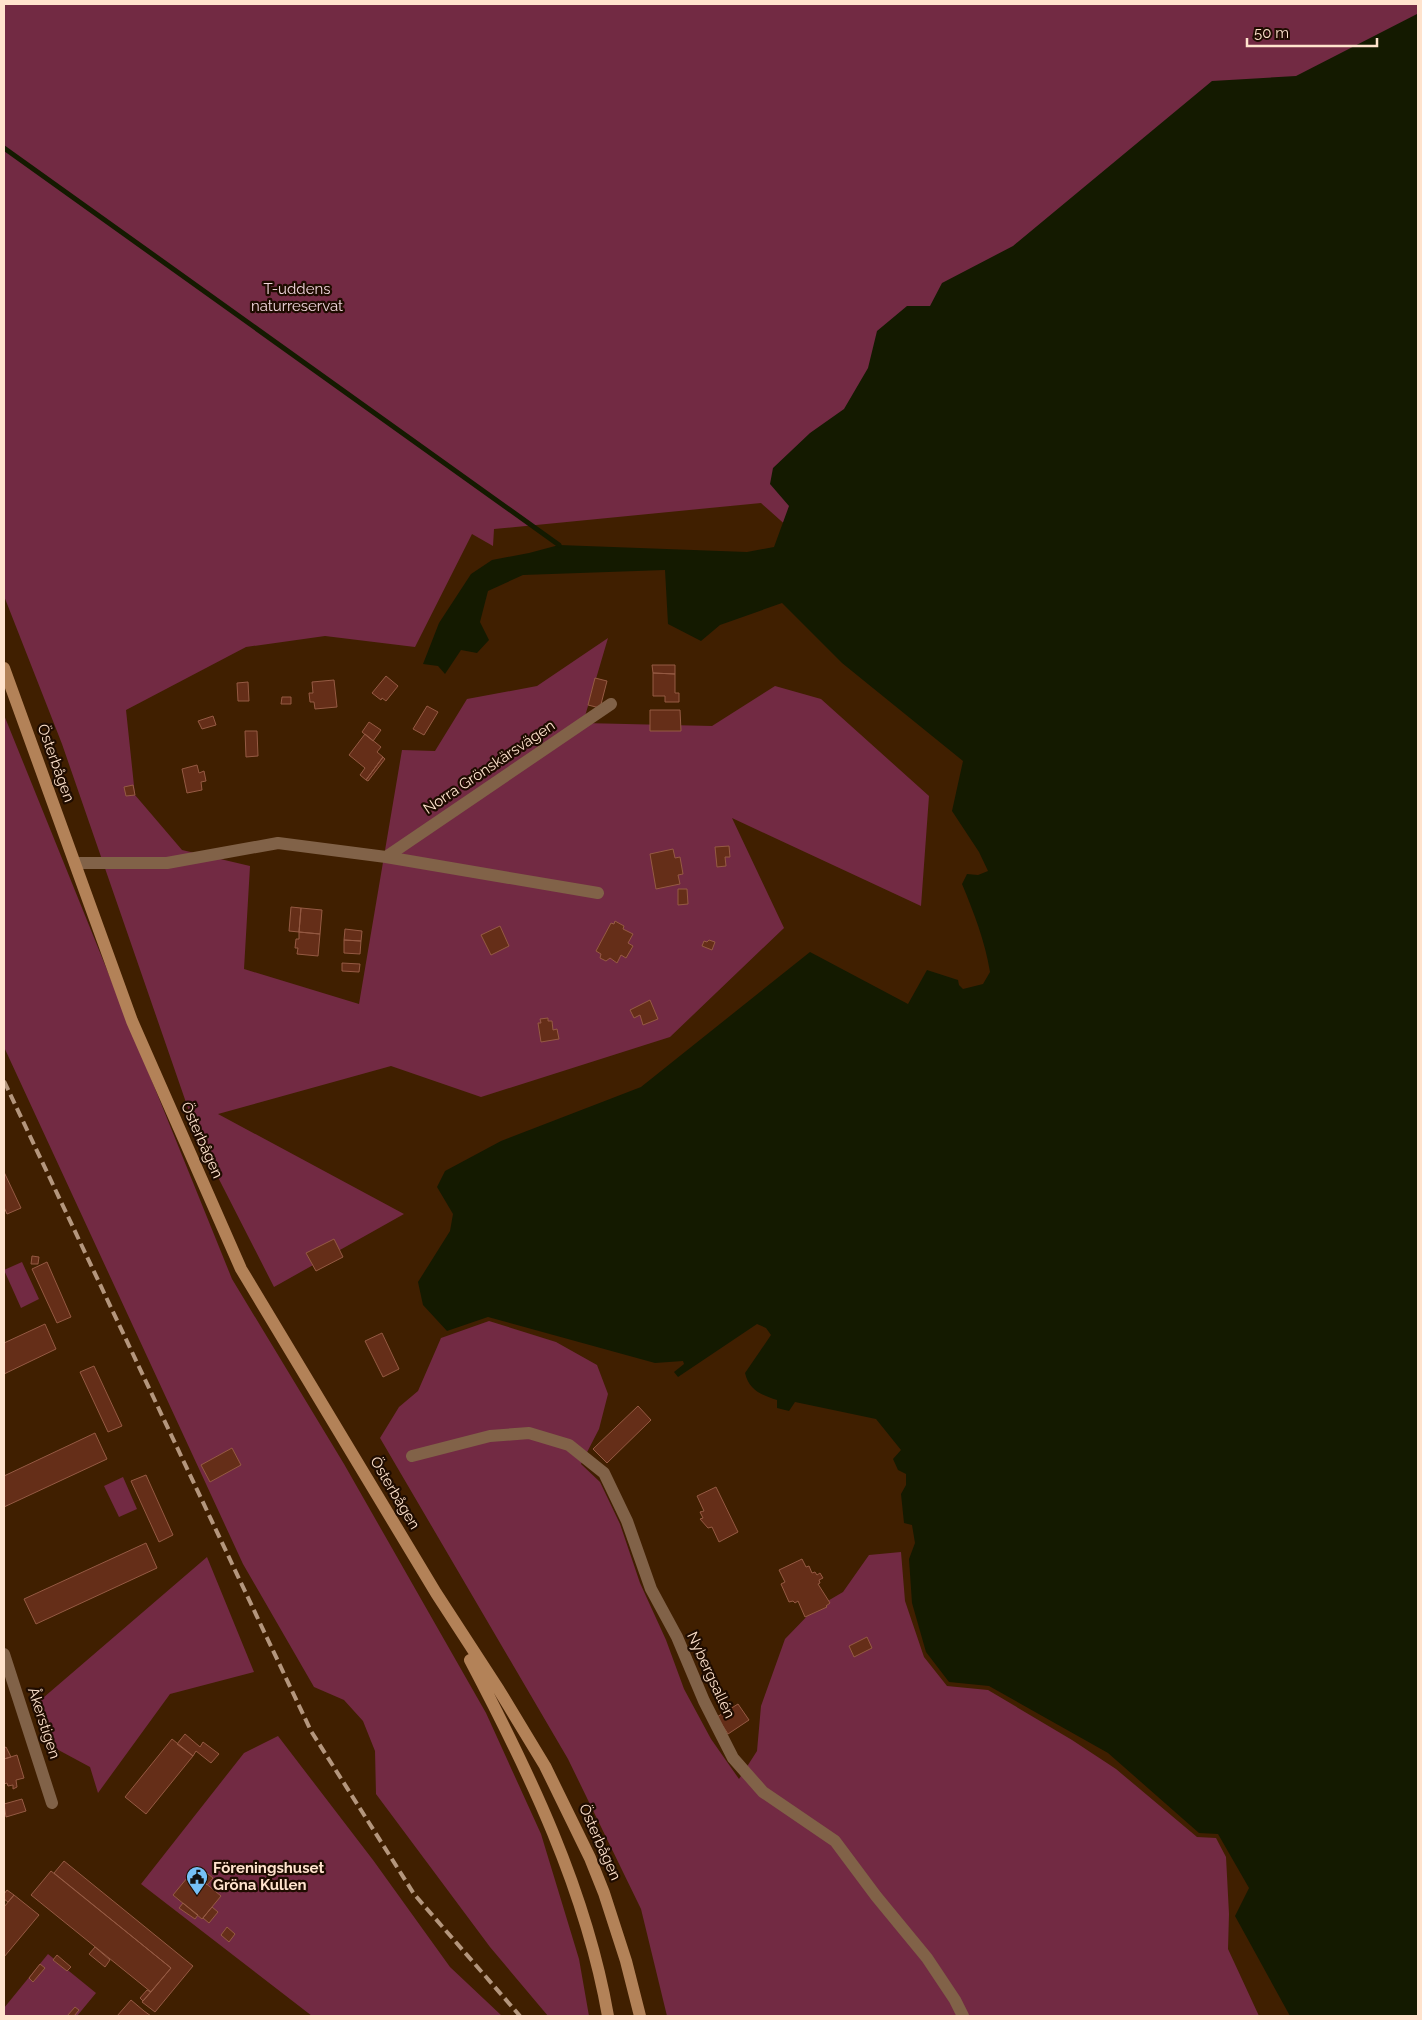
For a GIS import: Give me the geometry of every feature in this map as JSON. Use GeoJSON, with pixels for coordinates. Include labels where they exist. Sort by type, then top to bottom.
{"type":"FeatureCollection","features":[{"type":"Feature","properties":{"kind":"main road","name":"Österbågen"},"geometry":{"type":"LineString","coordinates":[[4,668],[132,1021],[241,1269],[436,1593],[499,1690],[545,1766],[590,1858],[604,1894],[626,1961],[640,2016]]}},
{"type":"Feature","properties":{"kind":"main road","name":"Österbågen"},"geometry":{"type":"LineString","coordinates":[[436,1593],[509,1733],[545,1814],[588,1929],[608,2016]]}},
{"type":"Feature","properties":{"kind":"street","name":"Norra Grönskärsvägen"},"geometry":{"type":"LineString","coordinates":[[386,857],[611,704]]}},
{"type":"Feature","properties":{"kind":"street"},"geometry":{"type":"LineString","coordinates":[[75,863],[167,862],[278,843],[386,857],[598,893]]}},
{"type":"Feature","properties":{"kind":"street","name":"Nybergsallén"},"geometry":{"type":"LineString","coordinates":[[412,1456],[490,1436],[529,1433],[570,1445],[604,1473],[627,1521],[652,1589],[677,1637],[704,1701],[733,1758],[763,1792],[835,1841],[927,1958],[955,2000],[963,2016]]}},
{"type":"Feature","properties":{"kind":"street","name":"Åkerstigen"},"geometry":{"type":"LineString","coordinates":[[4,1654],[52,1803]]}},
{"type":"Feature","properties":{"kind":"green space","name":"T-uddens naturreservat"},"geometry":{"type":"Polygon","coordinates":[[[4,4],[1418,4],[1418,444],[827,562],[761,503],[494,529],[493,546],[472,534],[415,647],[325,636],[246,647],[126,710],[135,795],[182,850],[250,866],[244,969],[359,1004],[402,750],[435,751],[467,699],[537,686],[608,638],[583,723],[712,726],[775,686],[821,699],[929,796],[921,906],[732,818],[784,928],[670,1037],[481,1097],[391,1066],[218,1114],[404,1214],[274,1287],[199,1140],[62,744],[4,596],[4,4]]]}},
{"type":"Feature","properties":{"kind":"green space"},"geometry":{"type":"Polygon","coordinates":[[[4,715],[232,1279],[344,1464],[486,1713],[541,1834],[579,1959],[589,2016],[548,2016],[490,1947],[376,1794],[375,1751],[363,1721],[344,1700],[314,1687],[243,1564],[4,1047],[4,715]]]}},
{"type":"Feature","properties":{"kind":"green space"},"geometry":{"type":"Polygon","coordinates":[[[22,1262],[39,1299],[21,1308],[4,1270],[22,1262]]]}},
{"type":"Feature","properties":{"kind":"green space"},"geometry":{"type":"Polygon","coordinates":[[[489,1321],[556,1342],[597,1365],[608,1394],[599,1429],[581,1464],[600,1482],[620,1524],[640,1583],[666,1640],[684,1689],[711,1739],[739,1779],[757,1751],[761,1706],[785,1639],[814,1609],[843,1592],[869,1555],[901,1552],[905,1601],[924,1657],[947,1686],[988,1690],[1072,1740],[1116,1769],[1197,1837],[1216,1838],[1226,1857],[1229,1914],[1228,1949],[1259,2016],[667,2016],[641,1909],[568,1759],[380,1438],[399,1407],[418,1391],[441,1338],[489,1321]]]}},
{"type":"Feature","properties":{"kind":"green space"},"geometry":{"type":"Polygon","coordinates":[[[123,1477],[137,1509],[119,1517],[104,1486],[123,1477]]]}},
{"type":"Feature","properties":{"kind":"green space"},"geometry":{"type":"Polygon","coordinates":[[[207,1557],[254,1672],[170,1694],[98,1793],[90,1767],[51,1746],[36,1704],[207,1557]]]}},
{"type":"Feature","properties":{"kind":"green space"},"geometry":{"type":"Polygon","coordinates":[[[278,1736],[373,1860],[450,1967],[502,2016],[312,2016],[141,1884],[244,1753],[278,1736]]]}},
{"type":"Feature","properties":{"kind":"green space"},"geometry":{"type":"Polygon","coordinates":[[[48,1954],[96,1993],[77,2016],[4,2016],[4,2008],[48,1954]]]}},
{"type":"Feature","properties":{"kind":"shaded area"},"geometry":{"type":"Polygon","coordinates":[[[1417,14],[1418,2016],[1290,2016],[1235,1916],[1249,1888],[1218,1834],[1199,1833],[1108,1753],[989,1686],[949,1682],[926,1652],[912,1603],[909,1559],[915,1543],[912,1525],[904,1523],[901,1494],[906,1485],[906,1474],[898,1470],[893,1459],[901,1450],[876,1419],[795,1402],[789,1411],[777,1408],[777,1400],[756,1391],[749,1384],[745,1373],[771,1335],[766,1328],[757,1324],[678,1377],[674,1372],[684,1364],[683,1361],[655,1363],[488,1317],[447,1331],[423,1305],[418,1282],[450,1231],[453,1214],[437,1187],[445,1171],[501,1141],[641,1087],[810,952],[908,1004],[927,970],[958,980],[959,985],[963,989],[983,984],[990,972],[988,961],[979,927],[962,884],[967,874],[978,875],[988,871],[979,852],[952,811],[963,761],[842,663],[782,603],[720,625],[701,641],[668,624],[665,570],[523,575],[488,591],[480,622],[489,640],[477,653],[461,650],[445,674],[438,666],[423,664],[439,623],[471,574],[492,560],[559,545],[747,552],[774,547],[789,506],[770,484],[773,468],[810,433],[844,409],[868,368],[877,331],[907,306],[930,306],[942,283],[1013,246],[1212,81],[1296,76],[1417,14]]]}},
{"type":"Feature","properties":{"kind":"building"},"geometry":{"type":"Polygon","coordinates":[[[652,665],[675,665],[675,674],[653,673],[652,665]]]}},
{"type":"Feature","properties":{"kind":"building"},"geometry":{"type":"Polygon","coordinates":[[[653,673],[675,674],[675,693],[679,693],[679,702],[665,702],[665,696],[653,696],[653,673]]]}},
{"type":"Feature","properties":{"kind":"building"},"geometry":{"type":"Polygon","coordinates":[[[386,676],[398,686],[386,701],[382,698],[381,700],[372,693],[386,676]]]}},
{"type":"Feature","properties":{"kind":"building"},"geometry":{"type":"Polygon","coordinates":[[[595,678],[607,681],[600,708],[588,705],[595,678]]]}},
{"type":"Feature","properties":{"kind":"building"},"geometry":{"type":"Polygon","coordinates":[[[334,680],[337,707],[315,709],[314,702],[310,702],[309,693],[313,693],[312,682],[334,680]]]}},
{"type":"Feature","properties":{"kind":"building"},"geometry":{"type":"Polygon","coordinates":[[[248,682],[249,701],[238,701],[237,683],[248,682]]]}},
{"type":"Feature","properties":{"kind":"building"},"geometry":{"type":"Polygon","coordinates":[[[282,697],[291,697],[291,704],[281,704],[282,697]]]}},
{"type":"Feature","properties":{"kind":"building"},"geometry":{"type":"Polygon","coordinates":[[[427,706],[438,712],[424,735],[413,729],[427,706]]]}},
{"type":"Feature","properties":{"kind":"building"},"geometry":{"type":"Polygon","coordinates":[[[650,710],[680,710],[681,731],[650,731],[650,710]]]}},
{"type":"Feature","properties":{"kind":"building"},"geometry":{"type":"Polygon","coordinates":[[[213,716],[216,725],[202,729],[198,721],[213,716]]]}},
{"type":"Feature","properties":{"kind":"building"},"geometry":{"type":"Polygon","coordinates":[[[369,722],[381,730],[373,741],[362,732],[369,722]]]}},
{"type":"Feature","properties":{"kind":"building"},"geometry":{"type":"Polygon","coordinates":[[[245,731],[257,731],[258,756],[246,757],[245,731]]]}},
{"type":"Feature","properties":{"kind":"building"},"geometry":{"type":"Polygon","coordinates":[[[365,734],[381,747],[377,752],[383,757],[366,780],[360,775],[365,768],[349,755],[365,734]]]}},
{"type":"Feature","properties":{"kind":"building"},"geometry":{"type":"Polygon","coordinates":[[[383,757],[385,759],[368,781],[366,780],[383,757]]]}},
{"type":"Feature","properties":{"kind":"building"},"geometry":{"type":"Polygon","coordinates":[[[197,765],[199,773],[204,771],[206,781],[201,782],[202,790],[187,793],[182,769],[197,765]]]}},
{"type":"Feature","properties":{"kind":"building"},"geometry":{"type":"Polygon","coordinates":[[[133,785],[135,795],[126,796],[124,787],[133,785]]]}},
{"type":"Feature","properties":{"kind":"building"},"geometry":{"type":"Polygon","coordinates":[[[729,846],[730,857],[725,857],[726,866],[717,867],[715,847],[729,846]]]}},
{"type":"Feature","properties":{"kind":"building"},"geometry":{"type":"Polygon","coordinates":[[[673,849],[675,858],[680,857],[683,874],[678,875],[680,884],[656,889],[650,854],[673,849]]]}},
{"type":"Feature","properties":{"kind":"building"},"geometry":{"type":"Polygon","coordinates":[[[678,889],[687,889],[688,904],[678,905],[678,889]]]}},
{"type":"Feature","properties":{"kind":"building"},"geometry":{"type":"Polygon","coordinates":[[[291,907],[301,908],[299,932],[289,931],[291,907]]]}},
{"type":"Feature","properties":{"kind":"building"},"geometry":{"type":"Polygon","coordinates":[[[301,908],[322,910],[320,934],[299,932],[301,908]]]}},
{"type":"Feature","properties":{"kind":"building"},"geometry":{"type":"Polygon","coordinates":[[[615,921],[624,926],[623,929],[633,934],[628,943],[633,946],[626,958],[621,955],[617,963],[610,958],[606,961],[600,958],[601,954],[596,951],[611,923],[614,924],[615,921]]]}},
{"type":"Feature","properties":{"kind":"building"},"geometry":{"type":"Polygon","coordinates":[[[500,926],[509,946],[491,955],[481,935],[500,926]]]}},
{"type":"Feature","properties":{"kind":"building"},"geometry":{"type":"Polygon","coordinates":[[[345,929],[362,931],[361,941],[344,940],[345,929]]]}},
{"type":"Feature","properties":{"kind":"building"},"geometry":{"type":"Polygon","coordinates":[[[299,932],[320,934],[318,956],[297,954],[298,948],[295,948],[296,939],[299,939],[299,932]]]}},
{"type":"Feature","properties":{"kind":"building"},"geometry":{"type":"Polygon","coordinates":[[[344,940],[361,941],[360,954],[344,953],[344,940]]]}},
{"type":"Feature","properties":{"kind":"building"},"geometry":{"type":"Polygon","coordinates":[[[709,940],[715,942],[712,950],[702,946],[704,941],[707,942],[709,940]]]}},
{"type":"Feature","properties":{"kind":"building"},"geometry":{"type":"Polygon","coordinates":[[[342,963],[360,964],[359,972],[342,971],[342,963]]]}},
{"type":"Feature","properties":{"kind":"building"},"geometry":{"type":"Polygon","coordinates":[[[650,1000],[658,1019],[643,1025],[640,1015],[634,1018],[630,1010],[650,1000]]]}},
{"type":"Feature","properties":{"kind":"building"},"geometry":{"type":"Polygon","coordinates":[[[548,1018],[548,1021],[552,1021],[553,1030],[557,1029],[559,1039],[541,1042],[538,1023],[541,1023],[540,1019],[548,1018]]]}},
{"type":"Feature","properties":{"kind":"building"},"geometry":{"type":"Polygon","coordinates":[[[4,1172],[21,1208],[7,1214],[4,1207],[4,1172]]]}},
{"type":"Feature","properties":{"kind":"building"},"geometry":{"type":"Polygon","coordinates":[[[334,1239],[343,1257],[316,1271],[306,1253],[334,1239]]]}},
{"type":"Feature","properties":{"kind":"building"},"geometry":{"type":"Polygon","coordinates":[[[32,1256],[39,1257],[38,1264],[31,1264],[32,1256]]]}},
{"type":"Feature","properties":{"kind":"building"},"geometry":{"type":"Polygon","coordinates":[[[47,1262],[71,1317],[57,1323],[32,1269],[47,1262]]]}},
{"type":"Feature","properties":{"kind":"building"},"geometry":{"type":"Polygon","coordinates":[[[45,1324],[56,1349],[4,1374],[4,1343],[45,1324]]]}},
{"type":"Feature","properties":{"kind":"building"},"geometry":{"type":"Polygon","coordinates":[[[382,1333],[399,1369],[383,1377],[365,1341],[382,1333]]]}},
{"type":"Feature","properties":{"kind":"building"},"geometry":{"type":"Polygon","coordinates":[[[94,1366],[122,1426],[108,1432],[80,1372],[94,1366]]]}},
{"type":"Feature","properties":{"kind":"building"},"geometry":{"type":"Polygon","coordinates":[[[638,1406],[651,1420],[607,1463],[593,1449],[638,1406]]]}},
{"type":"Feature","properties":{"kind":"building"},"geometry":{"type":"Polygon","coordinates":[[[95,1433],[107,1459],[4,1507],[4,1476],[95,1433]]]}},
{"type":"Feature","properties":{"kind":"building"},"geometry":{"type":"Polygon","coordinates":[[[232,1448],[241,1465],[210,1482],[201,1465],[232,1448]]]}},
{"type":"Feature","properties":{"kind":"building"},"geometry":{"type":"Polygon","coordinates":[[[146,1475],[173,1535],[159,1542],[131,1481],[146,1475]]]}},
{"type":"Feature","properties":{"kind":"building"},"geometry":{"type":"Polygon","coordinates":[[[716,1487],[738,1532],[719,1542],[712,1527],[708,1528],[700,1519],[703,1518],[700,1512],[704,1511],[697,1496],[716,1487]]]}},
{"type":"Feature","properties":{"kind":"building"},"geometry":{"type":"Polygon","coordinates":[[[146,1543],[157,1568],[36,1624],[24,1599],[146,1543]]]}},
{"type":"Feature","properties":{"kind":"building"},"geometry":{"type":"Polygon","coordinates":[[[802,1559],[806,1567],[809,1566],[812,1573],[815,1572],[817,1575],[820,1573],[823,1578],[819,1580],[820,1583],[818,1584],[830,1603],[827,1607],[805,1617],[798,1601],[795,1603],[793,1601],[789,1602],[781,1584],[785,1582],[779,1570],[802,1559]]]}},
{"type":"Feature","properties":{"kind":"building"},"geometry":{"type":"Polygon","coordinates":[[[867,1637],[872,1648],[854,1657],[849,1646],[867,1637]]]}},
{"type":"Feature","properties":{"kind":"building"},"geometry":{"type":"Polygon","coordinates":[[[738,1704],[749,1720],[728,1734],[717,1717],[738,1704]]]}},
{"type":"Feature","properties":{"kind":"building"},"geometry":{"type":"Polygon","coordinates":[[[185,1734],[200,1747],[203,1742],[219,1754],[211,1763],[196,1751],[193,1756],[177,1744],[185,1734]]]}},
{"type":"Feature","properties":{"kind":"building"},"geometry":{"type":"Polygon","coordinates":[[[172,1739],[193,1756],[146,1814],[125,1797],[172,1739]]]}},
{"type":"Feature","properties":{"kind":"building"},"geometry":{"type":"Polygon","coordinates":[[[6,1747],[11,1757],[4,1759],[4,1748],[6,1747]]]}},
{"type":"Feature","properties":{"kind":"building"},"geometry":{"type":"Polygon","coordinates":[[[17,1755],[24,1778],[16,1780],[17,1787],[13,1789],[13,1785],[8,1786],[7,1783],[4,1784],[4,1759],[17,1755]]]}},
{"type":"Feature","properties":{"kind":"building"},"geometry":{"type":"Polygon","coordinates":[[[22,1799],[26,1811],[6,1817],[4,1804],[22,1799]]]}},
{"type":"Feature","properties":{"kind":"building"},"geometry":{"type":"Polygon","coordinates":[[[64,1861],[193,1966],[155,2012],[142,2002],[171,1968],[54,1873],[64,1861]]]}},
{"type":"Feature","properties":{"kind":"building"},"geometry":{"type":"Polygon","coordinates":[[[198,1866],[213,1878],[207,1885],[192,1872],[198,1866]]]}},
{"type":"Feature","properties":{"kind":"building"},"geometry":{"type":"Polygon","coordinates":[[[51,1871],[171,1968],[151,1992],[31,1895],[51,1871]]]}},
{"type":"Feature","properties":{"kind":"building","name":"Föreningshuset Gröna Kullen"},"geometry":{"type":"Polygon","coordinates":[[[192,1872],[221,1896],[202,1919],[173,1895],[192,1872]]]}},
{"type":"Feature","properties":{"kind":"building"},"geometry":{"type":"Polygon","coordinates":[[[7,1890],[14,1895],[8,1902],[4,1899],[4,1894],[7,1890]]]}},
{"type":"Feature","properties":{"kind":"building"},"geometry":{"type":"Polygon","coordinates":[[[14,1895],[39,1915],[4,1957],[4,1907],[14,1895]]]}},
{"type":"Feature","properties":{"kind":"building"},"geometry":{"type":"Polygon","coordinates":[[[183,1903],[198,1915],[195,1919],[179,1908],[183,1903]]]}},
{"type":"Feature","properties":{"kind":"building"},"geometry":{"type":"Polygon","coordinates":[[[212,1907],[218,1912],[209,1923],[203,1918],[212,1907]]]}},
{"type":"Feature","properties":{"kind":"building"},"geometry":{"type":"Polygon","coordinates":[[[227,1927],[235,1934],[229,1942],[221,1935],[227,1927]]]}},
{"type":"Feature","properties":{"kind":"building"},"geometry":{"type":"Polygon","coordinates":[[[95,1947],[110,1960],[105,1967],[89,1954],[95,1947]]]}},
{"type":"Feature","properties":{"kind":"building"},"geometry":{"type":"Polygon","coordinates":[[[57,1955],[71,1967],[67,1971],[53,1960],[57,1955]]]}},
{"type":"Feature","properties":{"kind":"building"},"geometry":{"type":"Polygon","coordinates":[[[40,1964],[45,1968],[33,1982],[29,1978],[40,1964]]]}},
{"type":"Feature","properties":{"kind":"building"},"geometry":{"type":"Polygon","coordinates":[[[147,1990],[151,1992],[143,2001],[140,1998],[147,1990]]]}},
{"type":"Feature","properties":{"kind":"building"},"geometry":{"type":"Polygon","coordinates":[[[131,2000],[144,2011],[151,2016],[117,2016],[131,2000]]]}},
{"type":"Feature","properties":{"kind":"building"},"geometry":{"type":"Polygon","coordinates":[[[75,2007],[79,2010],[74,2016],[67,2016],[75,2007]]]}},
{"type":"Feature","properties":{"kind":"waterway"},"geometry":{"type":"LineString","coordinates":[[4,148],[559,545]]}},
{"type":"Feature","properties":{"kind":"railway"},"geometry":{"type":"LineString","coordinates":[[4,1081],[311,1731],[414,1894],[520,2016]]}},
{"type":"Feature","properties":{"kind":"place","name":"Föreningshuset Gröna Kullen"},"geometry":{"type":"Point","coordinates":[197,1896]}}]}
